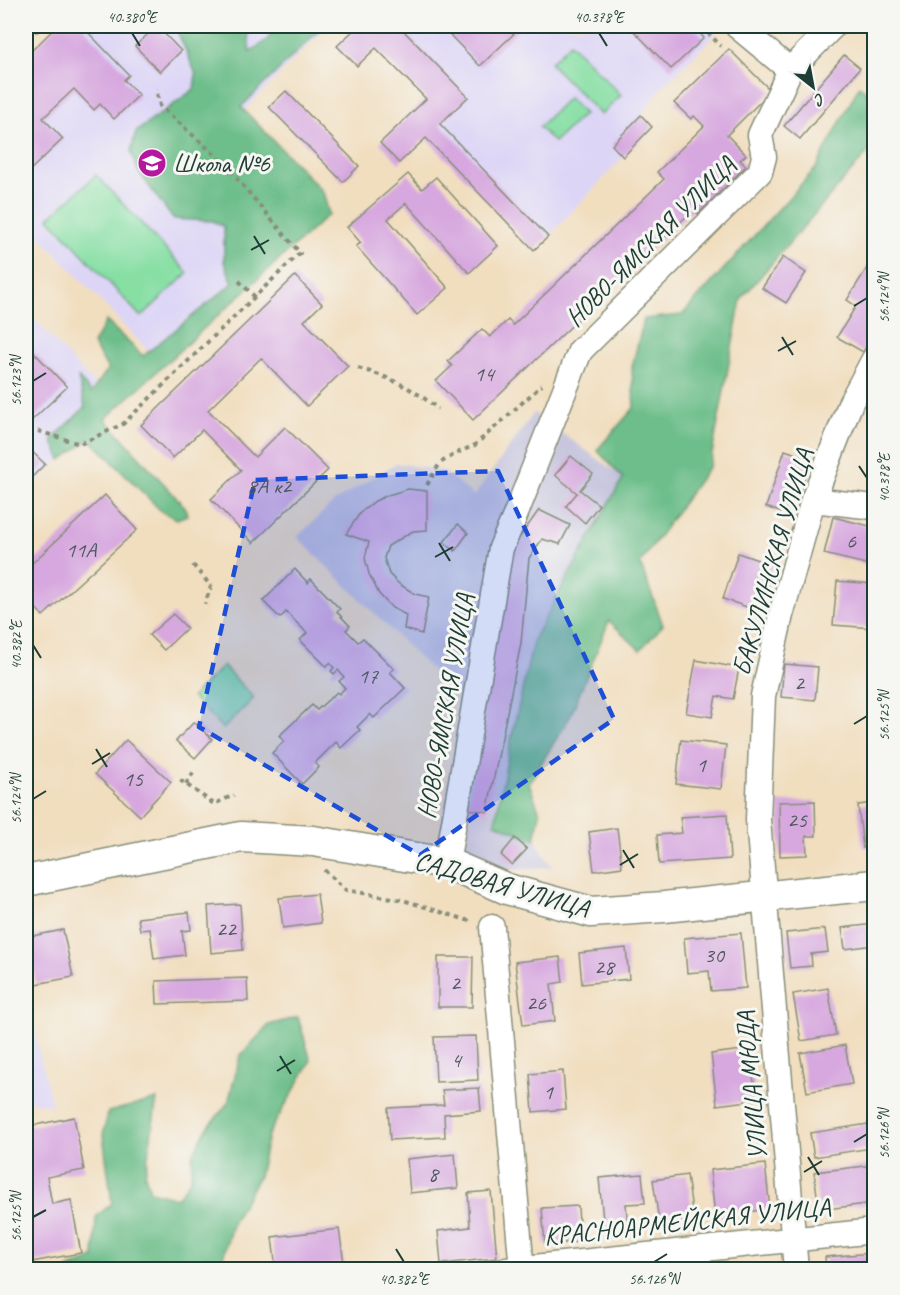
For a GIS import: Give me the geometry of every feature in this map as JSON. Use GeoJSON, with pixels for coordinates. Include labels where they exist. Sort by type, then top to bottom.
{"type":"FeatureCollection","features":[{"type":"Feature","properties":{"kind":"street"},"geometry":{"type":"LineString","coordinates":[[738,26],[790,70]]}},
{"type":"Feature","properties":{"kind":"street","name":"НОВО-ЯМСКАЯ УЛИЦА"},"geometry":{"type":"LineString","coordinates":[[447,863],[501,548],[580,351],[760,171],[764,157],[760,135],[790,70],[833,26]]}},
{"type":"Feature","properties":{"kind":"street","name":"БАКУЛИНСКАЯ УЛИЦА"},"geometry":{"type":"LineString","coordinates":[[764,897],[758,820],[763,696],[781,615],[813,500],[850,402],[874,359]]}},
{"type":"Feature","properties":{"kind":"street"},"geometry":{"type":"LineString","coordinates":[[813,500],[874,507]]}},
{"type":"Feature","properties":{"kind":"street","name":"САДОВАЯ УЛИЦА"},"geometry":{"type":"LineString","coordinates":[[26,881],[241,837],[312,841],[447,863],[507,889],[591,912],[874,885]]}},
{"type":"Feature","properties":{"kind":"street","name":"УЛИЦА МЮДА"},"geometry":{"type":"LineString","coordinates":[[764,897],[796,1269]]}},
{"type":"Feature","properties":{"kind":"street"},"geometry":{"type":"LineString","coordinates":[[492,927],[517,1269]]}},
{"type":"Feature","properties":{"kind":"street","name":"КРАСНОАРМЕЙСКАЯ УЛИЦА"},"geometry":{"type":"LineString","coordinates":[[517,1269],[874,1231]]}},
{"type":"Feature","properties":{"kind":"path"},"geometry":{"type":"LineString","coordinates":[[26,34],[43,26]]}},
{"type":"Feature","properties":{"kind":"path"},"geometry":{"type":"LineString","coordinates":[[702,26],[721,46]]}},
{"type":"Feature","properties":{"kind":"path"},"geometry":{"type":"LineString","coordinates":[[38,431],[80,444],[123,424],[300,253],[222,161],[160,106],[156,89]]}},
{"type":"Feature","properties":{"kind":"path"},"geometry":{"type":"LineString","coordinates":[[239,281],[255,297]]}},
{"type":"Feature","properties":{"kind":"path"},"geometry":{"type":"LineString","coordinates":[[358,368],[390,378],[429,401],[438,409]]}},
{"type":"Feature","properties":{"kind":"path"},"geometry":{"type":"LineString","coordinates":[[427,485],[440,464],[475,445],[547,381]]}},
{"type":"Feature","properties":{"kind":"path"},"geometry":{"type":"LineString","coordinates":[[193,565],[211,586],[205,604]]}},
{"type":"Feature","properties":{"kind":"path"},"geometry":{"type":"LineString","coordinates":[[186,784],[195,770]]}},
{"type":"Feature","properties":{"kind":"path"},"geometry":{"type":"LineString","coordinates":[[180,780],[214,804],[234,795]]}},
{"type":"Feature","properties":{"kind":"path"},"geometry":{"type":"LineString","coordinates":[[323,869],[346,890],[403,900],[492,927]]}},
{"type":"Feature","properties":{"kind":"highlighted area"},"geometry":{"type":"Polygon","coordinates":[[[498,471],[614,719],[420,855],[199,727],[255,480],[498,471]]]}},
{"type":"Feature","properties":{"kind":"shaded area","name":"Школа №6"},"geometry":{"type":"Polygon","coordinates":[[[57,26],[327,26],[236,119],[321,208],[155,358],[26,222],[26,56],[57,26]]]}},
{"type":"Feature","properties":{"kind":"shaded area"},"geometry":{"type":"Polygon","coordinates":[[[399,26],[710,26],[717,33],[662,87],[641,115],[652,127],[548,237],[440,124],[468,97],[399,26]]]}},
{"type":"Feature","properties":{"kind":"shaded area"},"geometry":{"type":"Polygon","coordinates":[[[26,310],[114,406],[26,493],[26,310]]]}},
{"type":"Feature","properties":{"kind":"shaded area"},"geometry":{"type":"Polygon","coordinates":[[[534,413],[623,477],[534,638],[495,823],[535,840],[552,867],[509,870],[440,838],[463,701],[297,537],[335,501],[396,463],[444,471],[474,496],[534,413]]]}},
{"type":"Feature","properties":{"kind":"shaded area"},"geometry":{"type":"Polygon","coordinates":[[[26,994],[52,1106],[26,1100],[26,994]]]}},
{"type":"Feature","properties":{"kind":"green space"},"geometry":{"type":"Polygon","coordinates":[[[175,26],[247,26],[250,52],[268,39],[275,26],[323,26],[241,107],[323,192],[329,214],[105,419],[185,507],[187,515],[177,519],[162,512],[90,439],[61,460],[52,440],[85,407],[78,377],[91,393],[108,369],[93,344],[106,321],[143,356],[233,283],[224,262],[224,227],[213,221],[173,219],[138,171],[131,151],[136,132],[194,89],[196,74],[175,26]]]}},
{"type":"Feature","properties":{"kind":"green space"},"geometry":{"type":"Polygon","coordinates":[[[570,43],[621,95],[601,115],[550,63],[570,43]]]}},
{"type":"Feature","properties":{"kind":"green space"},"geometry":{"type":"Polygon","coordinates":[[[859,86],[874,97],[874,145],[741,299],[710,465],[640,563],[663,625],[640,650],[609,621],[570,717],[529,783],[540,813],[535,840],[495,823],[534,638],[623,478],[597,450],[634,408],[632,367],[644,319],[682,315],[816,168],[859,86]]]}},
{"type":"Feature","properties":{"kind":"green space"},"geometry":{"type":"Polygon","coordinates":[[[568,98],[584,114],[554,142],[539,127],[568,98]]]}},
{"type":"Feature","properties":{"kind":"green space"},"geometry":{"type":"Polygon","coordinates":[[[96,175],[188,273],[141,317],[49,218],[96,175]]]}},
{"type":"Feature","properties":{"kind":"green space"},"geometry":{"type":"Polygon","coordinates":[[[223,666],[254,698],[223,729],[192,697],[223,666]]]}},
{"type":"Feature","properties":{"kind":"green space"},"geometry":{"type":"Polygon","coordinates":[[[298,1017],[311,1061],[268,1135],[259,1176],[233,1221],[222,1261],[216,1269],[67,1269],[94,1258],[96,1217],[112,1203],[103,1135],[108,1112],[157,1099],[145,1175],[150,1191],[177,1198],[191,1179],[192,1157],[205,1131],[228,1103],[240,1056],[269,1025],[298,1017]]]}},
{"type":"Feature","properties":{"kind":"building"},"geometry":{"type":"Polygon","coordinates":[[[57,26],[82,26],[129,75],[124,80],[139,95],[114,119],[100,104],[94,110],[74,89],[43,118],[63,139],[27,173],[26,56],[57,26]]]}},
{"type":"Feature","properties":{"kind":"building"},"geometry":{"type":"Polygon","coordinates":[[[157,26],[181,51],[160,72],[135,46],[157,26]]]}},
{"type":"Feature","properties":{"kind":"building"},"geometry":{"type":"Polygon","coordinates":[[[358,26],[399,26],[468,97],[440,124],[548,237],[534,250],[426,138],[399,163],[380,143],[426,99],[376,48],[357,66],[337,46],[358,26]]]}},
{"type":"Feature","properties":{"kind":"building"},"geometry":{"type":"Polygon","coordinates":[[[456,26],[522,26],[480,66],[448,33],[456,26]]]}},
{"type":"Feature","properties":{"kind":"building"},"geometry":{"type":"Polygon","coordinates":[[[629,26],[693,26],[704,38],[671,69],[629,26]]]}},
{"type":"Feature","properties":{"kind":"building"},"geometry":{"type":"Polygon","coordinates":[[[729,49],[771,91],[727,135],[746,155],[740,160],[746,166],[698,214],[694,209],[473,420],[436,381],[452,366],[448,361],[482,329],[490,337],[508,320],[513,325],[664,179],[657,172],[704,126],[694,116],[691,119],[674,103],[729,49]]]}},
{"type":"Feature","properties":{"kind":"building"},"geometry":{"type":"Polygon","coordinates":[[[844,55],[860,68],[800,139],[784,126],[844,55]]]}},
{"type":"Feature","properties":{"kind":"building"},"geometry":{"type":"Polygon","coordinates":[[[286,91],[359,166],[343,182],[269,107],[286,91]]]}},
{"type":"Feature","properties":{"kind":"building"},"geometry":{"type":"Polygon","coordinates":[[[641,115],[652,127],[623,157],[612,145],[641,115]]]}},
{"type":"Feature","properties":{"kind":"building"},"geometry":{"type":"Polygon","coordinates":[[[408,174],[422,189],[436,177],[498,246],[469,273],[406,203],[388,219],[448,288],[417,315],[356,246],[361,243],[347,227],[408,174]]]}},
{"type":"Feature","properties":{"kind":"building"},"geometry":{"type":"Polygon","coordinates":[[[783,257],[806,273],[786,303],[762,288],[783,257]]]}},
{"type":"Feature","properties":{"kind":"building"},"geometry":{"type":"Polygon","coordinates":[[[870,263],[874,266],[874,332],[863,352],[837,337],[856,306],[847,300],[870,263]]]}},
{"type":"Feature","properties":{"kind":"building"},"geometry":{"type":"Polygon","coordinates":[[[295,276],[322,304],[304,321],[348,366],[307,406],[261,358],[208,410],[255,457],[285,427],[328,470],[253,543],[211,499],[241,470],[202,430],[173,458],[141,425],[295,276]]]}},
{"type":"Feature","properties":{"kind":"building"},"geometry":{"type":"Polygon","coordinates":[[[26,344],[67,387],[29,423],[26,419],[26,344]]]}},
{"type":"Feature","properties":{"kind":"building"},"geometry":{"type":"Polygon","coordinates":[[[26,446],[45,464],[31,478],[26,473],[26,446]]]}},
{"type":"Feature","properties":{"kind":"building"},"geometry":{"type":"Polygon","coordinates":[[[785,450],[811,459],[791,516],[766,507],[785,450]]]}},
{"type":"Feature","properties":{"kind":"building"},"geometry":{"type":"Polygon","coordinates":[[[571,456],[593,474],[580,490],[599,505],[585,523],[566,506],[577,493],[555,475],[571,456]]]}},
{"type":"Feature","properties":{"kind":"building"},"geometry":{"type":"Polygon","coordinates":[[[408,489],[427,491],[427,530],[413,531],[388,546],[384,558],[389,574],[399,584],[415,594],[429,597],[422,634],[404,629],[406,615],[392,608],[379,594],[369,574],[365,558],[369,542],[346,534],[360,513],[375,501],[408,489]]]}},
{"type":"Feature","properties":{"kind":"building"},"geometry":{"type":"Polygon","coordinates":[[[105,495],[137,530],[43,616],[26,597],[26,569],[105,495]]]}},
{"type":"Feature","properties":{"kind":"building"},"geometry":{"type":"Polygon","coordinates":[[[539,510],[570,525],[560,544],[542,539],[529,558],[521,643],[487,812],[468,809],[507,555],[539,510]]]}},
{"type":"Feature","properties":{"kind":"building"},"geometry":{"type":"Polygon","coordinates":[[[833,517],[874,527],[874,566],[824,554],[833,517]]]}},
{"type":"Feature","properties":{"kind":"building"},"geometry":{"type":"Polygon","coordinates":[[[458,524],[468,533],[455,551],[444,542],[458,524]]]}},
{"type":"Feature","properties":{"kind":"building"},"geometry":{"type":"Polygon","coordinates":[[[738,553],[775,566],[759,611],[723,599],[738,553]]]}},
{"type":"Feature","properties":{"kind":"building"},"geometry":{"type":"Polygon","coordinates":[[[295,569],[308,583],[311,579],[340,609],[337,612],[350,626],[346,630],[358,642],[363,638],[394,669],[390,672],[405,688],[374,718],[370,714],[357,727],[360,730],[341,748],[336,742],[315,763],[319,767],[302,784],[272,753],[284,741],[279,736],[312,705],[317,710],[345,688],[339,681],[344,677],[338,670],[334,674],[331,671],[334,668],[330,663],[326,666],[300,640],[307,633],[286,612],[280,618],[263,601],[295,569]]]}},
{"type":"Feature","properties":{"kind":"building"},"geometry":{"type":"Polygon","coordinates":[[[837,581],[874,584],[873,628],[833,625],[837,581]]]}},
{"type":"Feature","properties":{"kind":"building"},"geometry":{"type":"Polygon","coordinates":[[[173,614],[187,628],[164,650],[149,635],[173,614]]]}},
{"type":"Feature","properties":{"kind":"building"},"geometry":{"type":"Polygon","coordinates":[[[696,660],[739,668],[733,699],[716,696],[712,717],[686,713],[696,660]]]}},
{"type":"Feature","properties":{"kind":"building"},"geometry":{"type":"Polygon","coordinates":[[[784,664],[818,667],[815,700],[781,697],[784,664]]]}},
{"type":"Feature","properties":{"kind":"building"},"geometry":{"type":"Polygon","coordinates":[[[194,722],[212,739],[195,758],[176,741],[194,722]]]}},
{"type":"Feature","properties":{"kind":"building"},"geometry":{"type":"Polygon","coordinates":[[[126,740],[171,782],[140,816],[95,774],[126,740]]]}},
{"type":"Feature","properties":{"kind":"building"},"geometry":{"type":"Polygon","coordinates":[[[681,740],[726,745],[721,789],[676,784],[681,740]]]}},
{"type":"Feature","properties":{"kind":"building"},"geometry":{"type":"Polygon","coordinates":[[[815,801],[816,836],[806,836],[807,855],[780,856],[779,802],[815,801]]]}},
{"type":"Feature","properties":{"kind":"building"},"geometry":{"type":"Polygon","coordinates":[[[874,803],[874,846],[863,848],[858,805],[874,803]]]}},
{"type":"Feature","properties":{"kind":"building"},"geometry":{"type":"Polygon","coordinates":[[[727,814],[730,859],[659,864],[657,835],[682,833],[680,817],[727,814]]]}},
{"type":"Feature","properties":{"kind":"building"},"geometry":{"type":"Polygon","coordinates":[[[617,828],[622,867],[594,871],[589,832],[617,828]]]}},
{"type":"Feature","properties":{"kind":"building"},"geometry":{"type":"Polygon","coordinates":[[[515,838],[527,849],[512,865],[501,855],[515,838]]]}},
{"type":"Feature","properties":{"kind":"building"},"geometry":{"type":"Polygon","coordinates":[[[317,894],[321,923],[283,928],[279,898],[317,894]]]}},
{"type":"Feature","properties":{"kind":"building"},"geometry":{"type":"Polygon","coordinates":[[[240,904],[243,950],[211,953],[208,906],[240,904]]]}},
{"type":"Feature","properties":{"kind":"building"},"geometry":{"type":"Polygon","coordinates":[[[189,912],[191,930],[182,931],[185,955],[154,959],[150,929],[140,930],[138,918],[189,912]]]}},
{"type":"Feature","properties":{"kind":"building"},"geometry":{"type":"Polygon","coordinates":[[[874,924],[874,945],[845,949],[842,928],[874,924]]]}},
{"type":"Feature","properties":{"kind":"building"},"geometry":{"type":"Polygon","coordinates":[[[825,929],[828,952],[811,954],[812,966],[790,968],[786,933],[825,929]]]}},
{"type":"Feature","properties":{"kind":"building"},"geometry":{"type":"Polygon","coordinates":[[[63,930],[73,977],[36,984],[27,937],[63,930]]]}},
{"type":"Feature","properties":{"kind":"building"},"geometry":{"type":"Polygon","coordinates":[[[741,933],[746,988],[711,991],[709,971],[687,973],[684,938],[741,933]]]}},
{"type":"Feature","properties":{"kind":"building"},"geometry":{"type":"Polygon","coordinates":[[[626,948],[629,979],[582,984],[579,953],[626,948]]]}},
{"type":"Feature","properties":{"kind":"building"},"geometry":{"type":"Polygon","coordinates":[[[438,957],[473,957],[472,1007],[438,1007],[438,957]]]}},
{"type":"Feature","properties":{"kind":"building"},"geometry":{"type":"Polygon","coordinates":[[[560,957],[563,982],[551,984],[555,1021],[523,1025],[515,962],[560,957]]]}},
{"type":"Feature","properties":{"kind":"building"},"geometry":{"type":"Polygon","coordinates":[[[247,978],[248,1001],[157,1004],[156,981],[247,978]]]}},
{"type":"Feature","properties":{"kind":"building"},"geometry":{"type":"Polygon","coordinates":[[[828,988],[836,1035],[801,1041],[793,994],[828,988]]]}},
{"type":"Feature","properties":{"kind":"building"},"geometry":{"type":"Polygon","coordinates":[[[476,1036],[478,1080],[436,1082],[434,1037],[476,1036]]]}},
{"type":"Feature","properties":{"kind":"building"},"geometry":{"type":"Polygon","coordinates":[[[845,1045],[852,1084],[807,1092],[800,1053],[845,1045]]]}},
{"type":"Feature","properties":{"kind":"building"},"geometry":{"type":"Polygon","coordinates":[[[750,1049],[756,1100],[717,1105],[711,1054],[750,1049]]]}},
{"type":"Feature","properties":{"kind":"building"},"geometry":{"type":"Polygon","coordinates":[[[563,1071],[566,1109],[533,1112],[530,1074],[563,1071]]]}},
{"type":"Feature","properties":{"kind":"building"},"geometry":{"type":"Polygon","coordinates":[[[479,1088],[481,1111],[444,1114],[445,1137],[390,1140],[388,1108],[444,1105],[442,1090],[479,1088]]]}},
{"type":"Feature","properties":{"kind":"building"},"geometry":{"type":"Polygon","coordinates":[[[74,1117],[84,1170],[47,1177],[52,1204],[71,1200],[81,1253],[26,1263],[26,1127],[74,1117]]]}},
{"type":"Feature","properties":{"kind":"building"},"geometry":{"type":"Polygon","coordinates":[[[868,1124],[872,1148],[814,1157],[810,1133],[868,1124]]]}},
{"type":"Feature","properties":{"kind":"building"},"geometry":{"type":"Polygon","coordinates":[[[455,1154],[458,1188],[410,1193],[407,1159],[455,1154]]]}},
{"type":"Feature","properties":{"kind":"building"},"geometry":{"type":"Polygon","coordinates":[[[765,1164],[770,1209],[715,1216],[710,1170],[765,1164]]]}},
{"type":"Feature","properties":{"kind":"building"},"geometry":{"type":"Polygon","coordinates":[[[874,1165],[874,1203],[819,1210],[814,1172],[874,1165]]]}},
{"type":"Feature","properties":{"kind":"building"},"geometry":{"type":"Polygon","coordinates":[[[642,1174],[645,1203],[626,1204],[628,1229],[604,1231],[599,1178],[642,1174]]]}},
{"type":"Feature","properties":{"kind":"building"},"geometry":{"type":"Polygon","coordinates":[[[687,1175],[693,1217],[659,1222],[653,1180],[687,1175]]]}},
{"type":"Feature","properties":{"kind":"building"},"geometry":{"type":"Polygon","coordinates":[[[491,1191],[497,1258],[441,1264],[438,1231],[470,1227],[468,1193],[491,1191]]]}},
{"type":"Feature","properties":{"kind":"building"},"geometry":{"type":"Polygon","coordinates":[[[578,1206],[580,1242],[545,1244],[542,1208],[578,1206]]]}},
{"type":"Feature","properties":{"kind":"building"},"geometry":{"type":"Polygon","coordinates":[[[339,1229],[344,1263],[295,1270],[276,1270],[272,1237],[339,1229]]]}},
{"type":"Feature","properties":{"kind":"building"},"geometry":{"type":"Polygon","coordinates":[[[872,1253],[874,1270],[826,1270],[825,1257],[872,1253]]]}},
{"type":"Feature","properties":{"kind":"place","name":"Школа №6"},"geometry":{"type":"Point","coordinates":[152,163]}}]}
